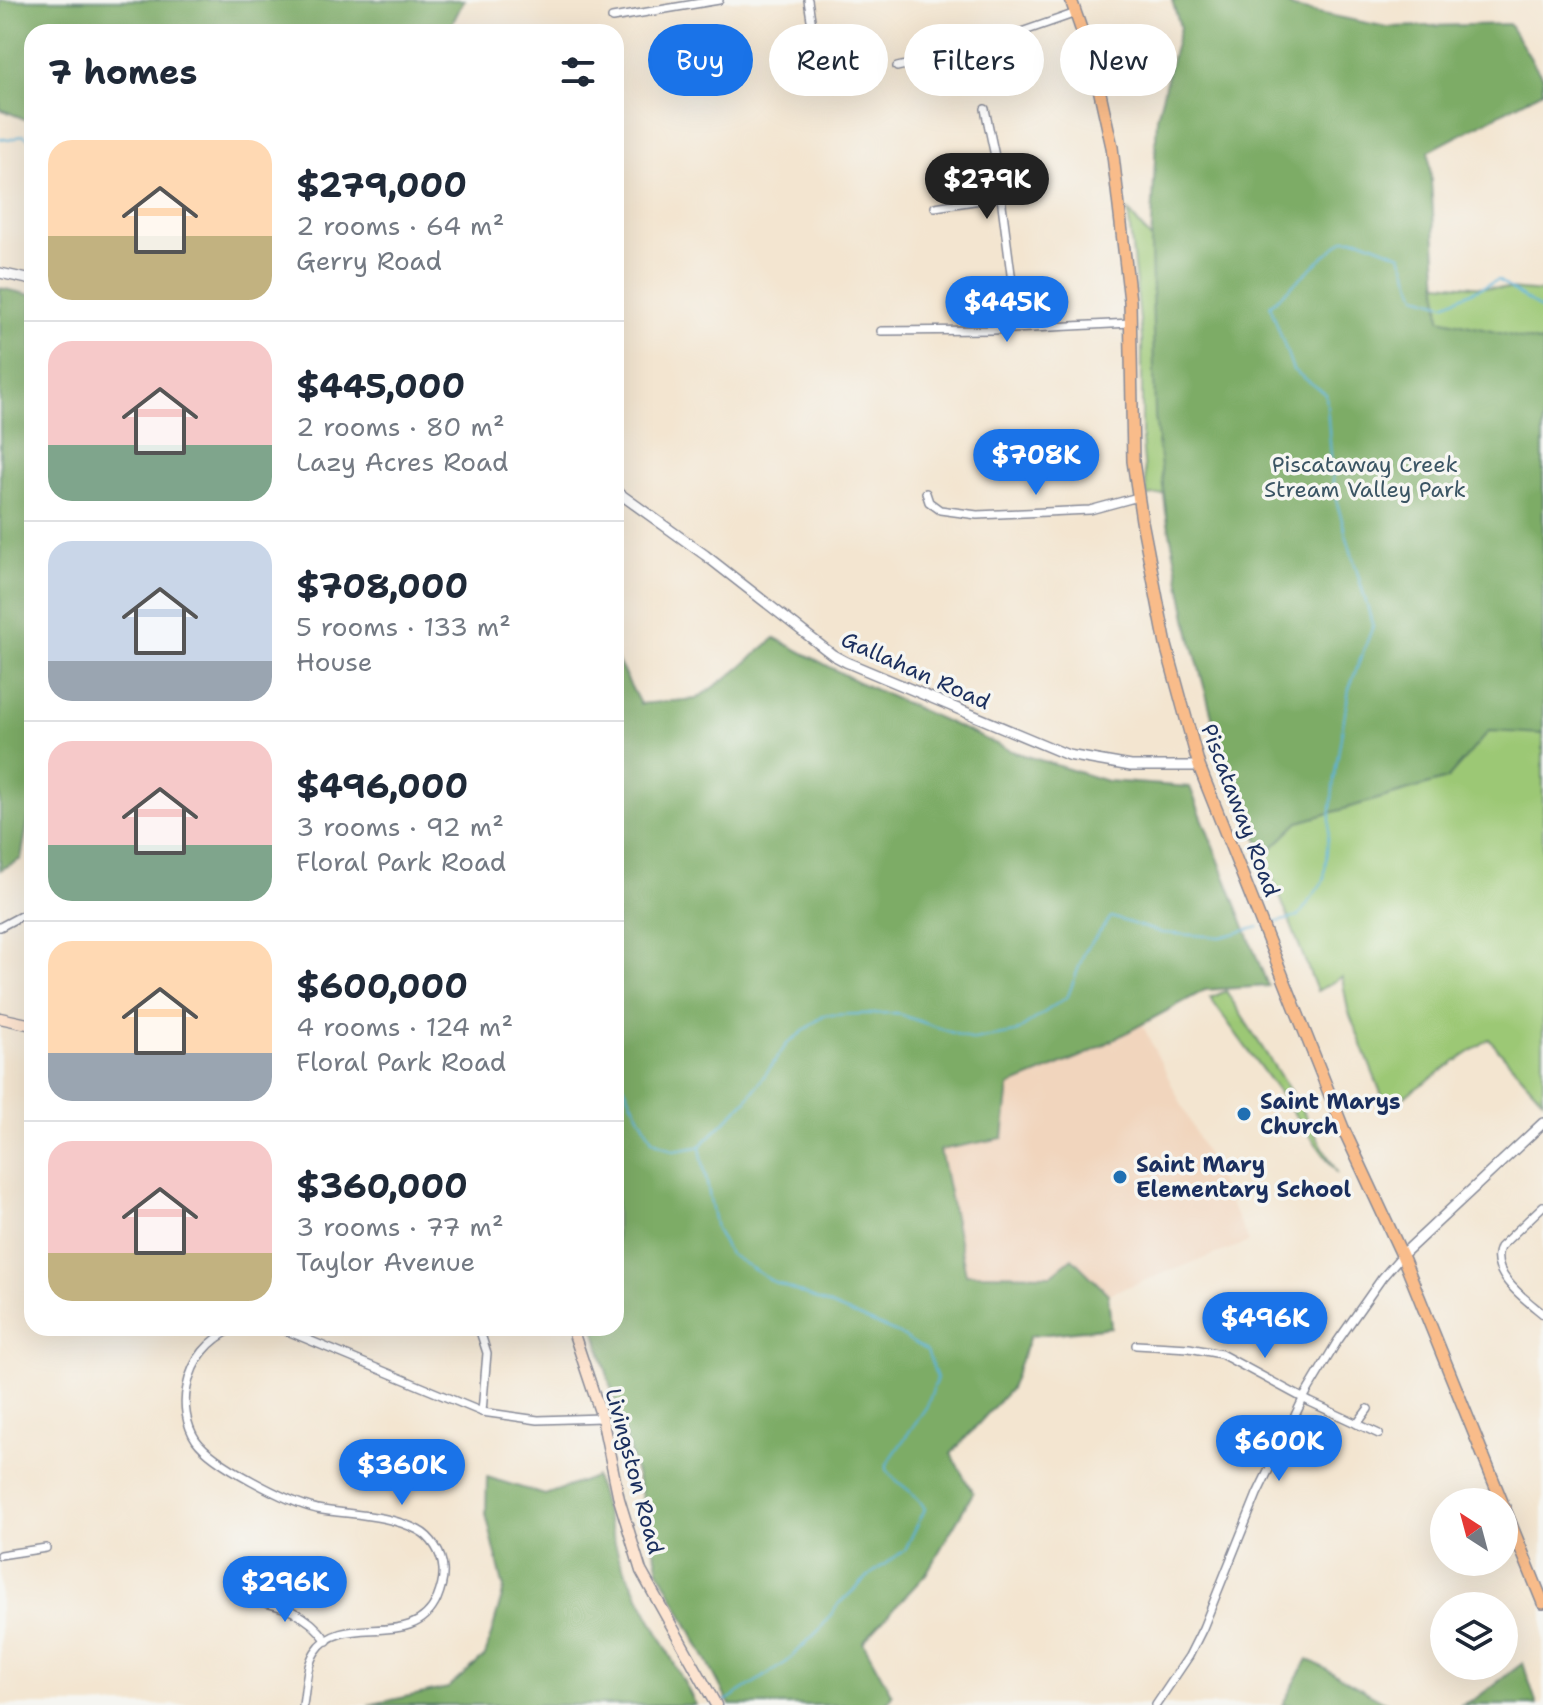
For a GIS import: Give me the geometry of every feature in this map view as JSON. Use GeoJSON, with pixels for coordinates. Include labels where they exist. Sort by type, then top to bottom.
{"type":"FeatureCollection","features":[{"type":"Feature","properties":{"kind":"main road","name":"Piscataway Road"},"geometry":{"type":"LineString","coordinates":[[1071,0],[1094,66],[1112,147],[1131,323],[1133,461],[1138,497],[1166,645],[1199,766],[1343,1128],[1402,1255],[1497,1488]]}},
{"type":"Feature","properties":{"kind":"main road"},"geometry":{"type":"LineString","coordinates":[[0,1018],[24,1023]]}},
{"type":"Feature","properties":{"kind":"main road","name":"Livingston Road"},"geometry":{"type":"LineString","coordinates":[[575,1336],[602,1418],[619,1499],[641,1571],[716,1705]]}},
{"type":"Feature","properties":{"kind":"main road","name":"Piscataway Road"},"geometry":{"type":"LineString","coordinates":[[1518,1541],[1543,1603]]}},
{"type":"Feature","properties":{"kind":"street"},"geometry":{"type":"LineString","coordinates":[[612,18],[719,0]]}},
{"type":"Feature","properties":{"kind":"street"},"geometry":{"type":"LineString","coordinates":[[808,0],[812,24]]}},
{"type":"Feature","properties":{"kind":"street"},"geometry":{"type":"LineString","coordinates":[[897,67],[967,51],[1076,13]]}},
{"type":"Feature","properties":{"kind":"street"},"geometry":{"type":"LineString","coordinates":[[985,109],[997,166],[1018,328]]}},
{"type":"Feature","properties":{"kind":"street"},"geometry":{"type":"LineString","coordinates":[[935,207],[1000,197]]}},
{"type":"Feature","properties":{"kind":"street"},"geometry":{"type":"LineString","coordinates":[[0,273],[24,278]]}},
{"type":"Feature","properties":{"kind":"street"},"geometry":{"type":"LineString","coordinates":[[881,331],[1131,323]]}},
{"type":"Feature","properties":{"kind":"street"},"geometry":{"type":"LineString","coordinates":[[926,493],[929,502],[940,510],[977,515],[1090,510],[1138,497]]}},
{"type":"Feature","properties":{"kind":"street","name":"Gallahan Road"},"geometry":{"type":"LineString","coordinates":[[624,497],[846,662],[1068,755],[1131,766],[1199,766]]}},
{"type":"Feature","properties":{"kind":"street"},"geometry":{"type":"LineString","coordinates":[[0,927],[24,914]]}},
{"type":"Feature","properties":{"kind":"street"},"geometry":{"type":"LineString","coordinates":[[1156,1705],[1189,1656],[1203,1628],[1257,1494],[1304,1397],[1337,1342],[1402,1255],[1543,1123]]}},
{"type":"Feature","properties":{"kind":"street"},"geometry":{"type":"LineString","coordinates":[[1543,1206],[1500,1247],[1496,1256],[1496,1264],[1503,1276],[1543,1314]]}},
{"type":"Feature","properties":{"kind":"street"},"geometry":{"type":"LineString","coordinates":[[220,1336],[205,1349],[188,1381],[186,1413],[193,1434],[203,1448],[253,1480],[296,1502],[318,1509],[392,1520],[419,1530],[431,1541],[443,1564],[443,1582],[437,1598],[418,1621],[400,1628],[348,1632],[327,1641],[313,1657],[303,1705]]}},
{"type":"Feature","properties":{"kind":"street"},"geometry":{"type":"LineString","coordinates":[[299,1336],[482,1412],[538,1420],[602,1418]]}},
{"type":"Feature","properties":{"kind":"street"},"geometry":{"type":"LineString","coordinates":[[482,1336],[487,1353],[482,1412]]}},
{"type":"Feature","properties":{"kind":"street"},"geometry":{"type":"LineString","coordinates":[[1136,1345],[1216,1352],[1310,1402],[1379,1434]]}},
{"type":"Feature","properties":{"kind":"street"},"geometry":{"type":"LineString","coordinates":[[1357,1424],[1368,1409]]}},
{"type":"Feature","properties":{"kind":"street"},"geometry":{"type":"LineString","coordinates":[[0,1555],[46,1548]]}},
{"type":"Feature","properties":{"kind":"street"},"geometry":{"type":"LineString","coordinates":[[249,1599],[297,1612],[327,1641]]}},
{"type":"Feature","properties":{"kind":"shaded area"},"geometry":{"type":"Polygon","coordinates":[[[1142,1024],[1249,1242],[1108,1294],[1072,1258],[1051,1275],[966,1274],[940,1150],[1003,1138],[1009,1086],[1087,1054],[1142,1024]]]}},
{"type":"Feature","properties":{"kind":"green space"},"geometry":{"type":"Polygon","coordinates":[[[0,0],[464,0],[452,24],[24,24],[24,119],[0,109],[0,0]]]}},
{"type":"Feature","properties":{"kind":"green space","name":"Piscataway Creek Stream Valley Park"},"geometry":{"type":"Polygon","coordinates":[[[1172,0],[1279,0],[1294,8],[1387,27],[1509,24],[1543,78],[1543,91],[1429,151],[1440,319],[1543,343],[1543,734],[1489,731],[1447,779],[1299,822],[1264,856],[1219,742],[1191,638],[1166,512],[1155,416],[1151,245],[1157,117],[1162,96],[1177,96],[1177,39],[1180,27],[1172,0]]]}},
{"type":"Feature","properties":{"kind":"green space","name":"Piscataway Creek Stream Valley Park"},"geometry":{"type":"Polygon","coordinates":[[[1128,211],[1240,346],[1297,271],[1543,292],[1543,1100],[1489,1039],[1387,1108],[1348,1010],[1342,977],[1317,991],[1264,856],[1293,827],[1184,492],[1147,496],[1142,440],[1142,339],[1128,211]]]}},
{"type":"Feature","properties":{"kind":"green space"},"geometry":{"type":"Polygon","coordinates":[[[0,288],[24,293],[24,843],[21,859],[0,870],[0,288]]]}},
{"type":"Feature","properties":{"kind":"green space"},"geometry":{"type":"Polygon","coordinates":[[[775,638],[856,681],[1014,752],[1107,781],[1190,787],[1268,986],[1205,990],[1087,1054],[1009,1086],[1003,1138],[940,1150],[966,1274],[1051,1275],[1072,1258],[1108,1294],[1111,1327],[1030,1336],[1010,1389],[951,1454],[973,1493],[926,1574],[863,1642],[892,1695],[886,1705],[730,1705],[659,1570],[640,1488],[596,1336],[624,1336],[624,673],[640,704],[696,699],[735,672],[775,638]]]}},
{"type":"Feature","properties":{"kind":"green space"},"geometry":{"type":"Polygon","coordinates":[[[1226,991],[1302,1110],[1338,1174],[1210,998],[1226,991]]]}},
{"type":"Feature","properties":{"kind":"green space"},"geometry":{"type":"Polygon","coordinates":[[[487,1477],[545,1495],[595,1477],[620,1560],[696,1705],[368,1705],[448,1688],[485,1656],[504,1589],[486,1514],[487,1477]]]}},
{"type":"Feature","properties":{"kind":"green space"},"geometry":{"type":"Polygon","coordinates":[[[1308,1659],[1390,1705],[1282,1705],[1308,1659]]]}},
{"type":"Feature","properties":{"kind":"green space"},"geometry":{"type":"Polygon","coordinates":[[[1523,1663],[1537,1705],[1460,1705],[1475,1699],[1500,1680],[1518,1680],[1518,1667],[1523,1663]]]}},
{"type":"Feature","properties":{"kind":"waterway"},"geometry":{"type":"LineString","coordinates":[[0,138],[9,140],[24,136]]}},
{"type":"Feature","properties":{"kind":"waterway"},"geometry":{"type":"LineString","coordinates":[[1265,925],[1298,917],[1324,880],[1334,779],[1349,689],[1373,626],[1334,493],[1326,394],[1293,370],[1270,305],[1344,239],[1360,239],[1401,255],[1417,296],[1445,304],[1498,280],[1543,311]]}},
{"type":"Feature","properties":{"kind":"waterway"},"geometry":{"type":"LineString","coordinates":[[699,1147],[747,1100],[787,1044],[824,1015],[896,1013],[973,1040],[1015,1033],[1068,996],[1085,951],[1111,917],[1162,933],[1221,937],[1259,927]]}},
{"type":"Feature","properties":{"kind":"waterway"},"geometry":{"type":"LineString","coordinates":[[624,1086],[652,1140],[673,1151],[698,1147]]}},
{"type":"Feature","properties":{"kind":"waterway"},"geometry":{"type":"LineString","coordinates":[[700,1148],[716,1229],[729,1254],[772,1281],[897,1333],[927,1351],[937,1378],[927,1406],[887,1464],[892,1476],[917,1497],[925,1509],[905,1550],[871,1574],[838,1605],[821,1628],[787,1662],[721,1704]]}},
{"type":"Feature","properties":{"kind":"place","name":"Saint Marys Church"},"geometry":{"type":"Point","coordinates":[1244,1114]}},
{"type":"Feature","properties":{"kind":"place","name":"Saint Mary Elementary School"},"geometry":{"type":"Point","coordinates":[1120,1177]}}]}
